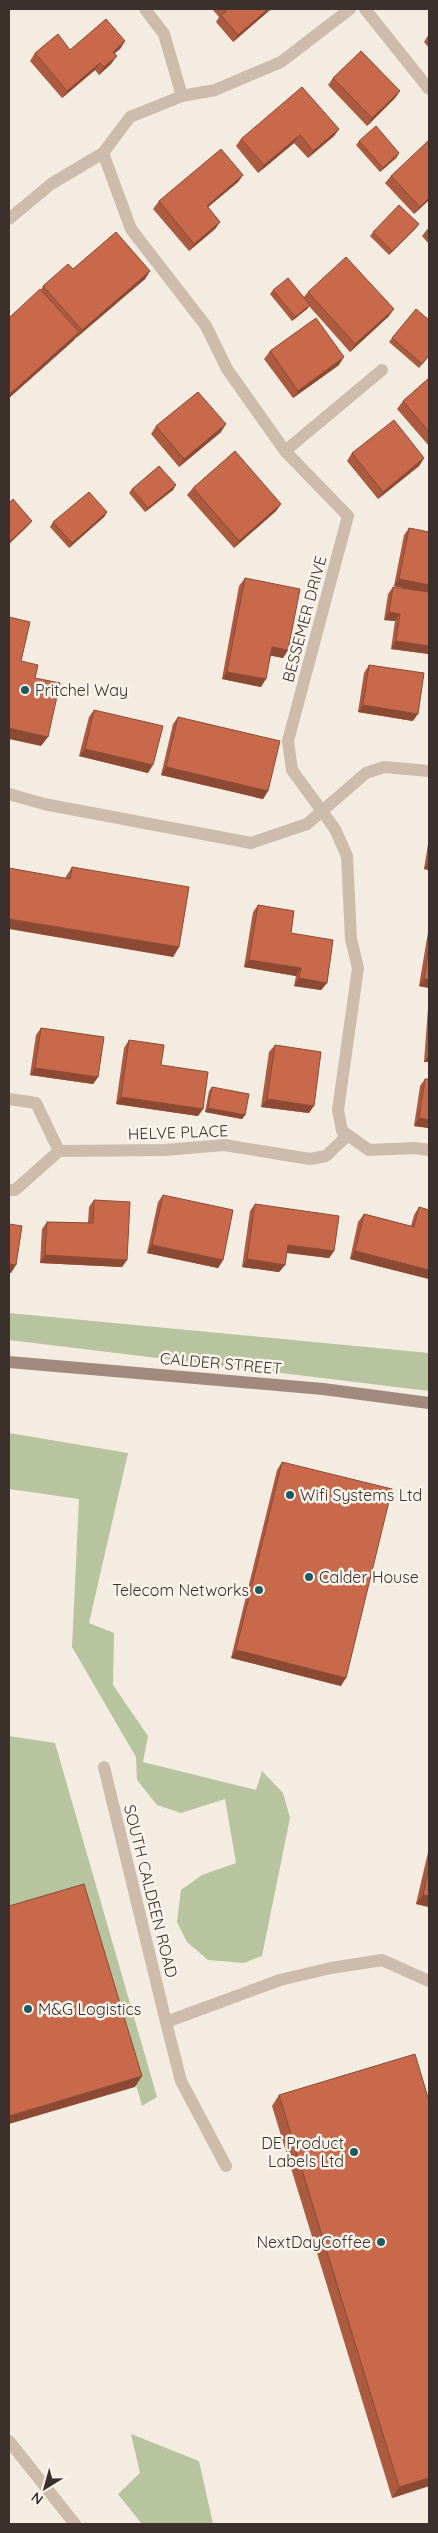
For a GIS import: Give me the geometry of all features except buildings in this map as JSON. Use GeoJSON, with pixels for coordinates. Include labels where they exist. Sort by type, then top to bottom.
{"type":"FeatureCollection","features":[{"type":"Feature","properties":{"kind":"main road","name":"CALDER STREET"},"geometry":{"type":"LineString","coordinates":[[9,1362],[323,1388],[429,1403]]}},
{"type":"Feature","properties":{"kind":"street"},"geometry":{"type":"LineString","coordinates":[[145,9],[164,34],[182,96]]}},
{"type":"Feature","properties":{"kind":"street"},"geometry":{"type":"LineString","coordinates":[[9,219],[51,184],[103,153],[130,117],[182,96],[215,90],[281,62],[350,9]]}},
{"type":"Feature","properties":{"kind":"street"},"geometry":{"type":"LineString","coordinates":[[365,9],[429,89]]}},
{"type":"Feature","properties":{"kind":"street","name":"BESSEMER DRIVE"},"geometry":{"type":"LineString","coordinates":[[103,153],[131,229],[206,326],[226,369],[285,451],[348,516],[288,741],[292,770],[321,812]]}},
{"type":"Feature","properties":{"kind":"street"},"geometry":{"type":"LineString","coordinates":[[285,451],[382,370]]}},
{"type":"Feature","properties":{"kind":"street"},"geometry":{"type":"LineString","coordinates":[[9,794],[44,804],[251,842],[307,824],[366,773],[384,767],[429,771]]}},
{"type":"Feature","properties":{"kind":"street"},"geometry":{"type":"LineString","coordinates":[[321,812],[335,829],[347,856],[351,939],[358,968],[338,1110],[342,1131],[369,1150],[415,1148],[429,1150]]}},
{"type":"Feature","properties":{"kind":"street"},"geometry":{"type":"LineString","coordinates":[[9,1099],[36,1103],[59,1151],[15,1190],[9,1190]]}},
{"type":"Feature","properties":{"kind":"street","name":"HELVE PLACE"},"geometry":{"type":"LineString","coordinates":[[59,1151],[165,1150],[224,1144],[310,1159],[326,1156],[348,1135]]}},
{"type":"Feature","properties":{"kind":"street","name":"SOUTH CALDEEN ROAD"},"geometry":{"type":"LineString","coordinates":[[104,1767],[181,2081],[226,2166]]}},
{"type":"Feature","properties":{"kind":"street"},"geometry":{"type":"LineString","coordinates":[[166,2022],[280,1980],[331,1968],[382,1960],[429,1981]]}},
{"type":"Feature","properties":{"kind":"street"},"geometry":{"type":"LineString","coordinates":[[9,2441],[75,2524]]}},
{"type":"Feature","properties":{"kind":"green space"},"geometry":{"type":"Polygon","coordinates":[[[9,1313],[429,1353],[429,1391],[9,1340],[9,1313]]]}},
{"type":"Feature","properties":{"kind":"green space"},"geometry":{"type":"Polygon","coordinates":[[[9,1433],[128,1453],[89,1623],[114,1633],[113,1685],[148,1736],[143,1762],[256,1790],[262,1771],[283,1793],[290,1818],[262,1956],[244,1963],[208,1960],[187,1942],[177,1922],[181,1890],[202,1875],[236,1863],[225,1799],[181,1813],[157,1805],[137,1780],[136,1757],[72,1647],[79,1499],[9,1489],[9,1433]]]}},
{"type":"Feature","properties":{"kind":"green space"},"geometry":{"type":"Polygon","coordinates":[[[9,1736],[55,1743],[157,2097],[142,2106],[81,1888],[9,1909],[9,1736]]]}},
{"type":"Feature","properties":{"kind":"green space"},"geometry":{"type":"Polygon","coordinates":[[[131,2434],[199,2461],[213,2524],[142,2524],[118,2494],[140,2473],[131,2434]]]}},
{"type":"Feature","properties":{"kind":"place","name":"Pritchel Way"},"geometry":{"type":"Point","coordinates":[25,690]}},
{"type":"Feature","properties":{"kind":"place","name":"Wifi Systems Ltd"},"geometry":{"type":"Point","coordinates":[290,1495]}},
{"type":"Feature","properties":{"kind":"place","name":"Calder House"},"geometry":{"type":"Point","coordinates":[309,1577]}},
{"type":"Feature","properties":{"kind":"place","name":"Telecom Networks"},"geometry":{"type":"Point","coordinates":[259,1590]}},
{"type":"Feature","properties":{"kind":"place","name":"M&G Logistics"},"geometry":{"type":"Point","coordinates":[28,2009]}},
{"type":"Feature","properties":{"kind":"place","name":"DE Product Labels Ltd"},"geometry":{"type":"Point","coordinates":[354,2152]}},
{"type":"Feature","properties":{"kind":"place","name":"NextDayCoffee"},"geometry":{"type":"Point","coordinates":[381,2242]}}]}
